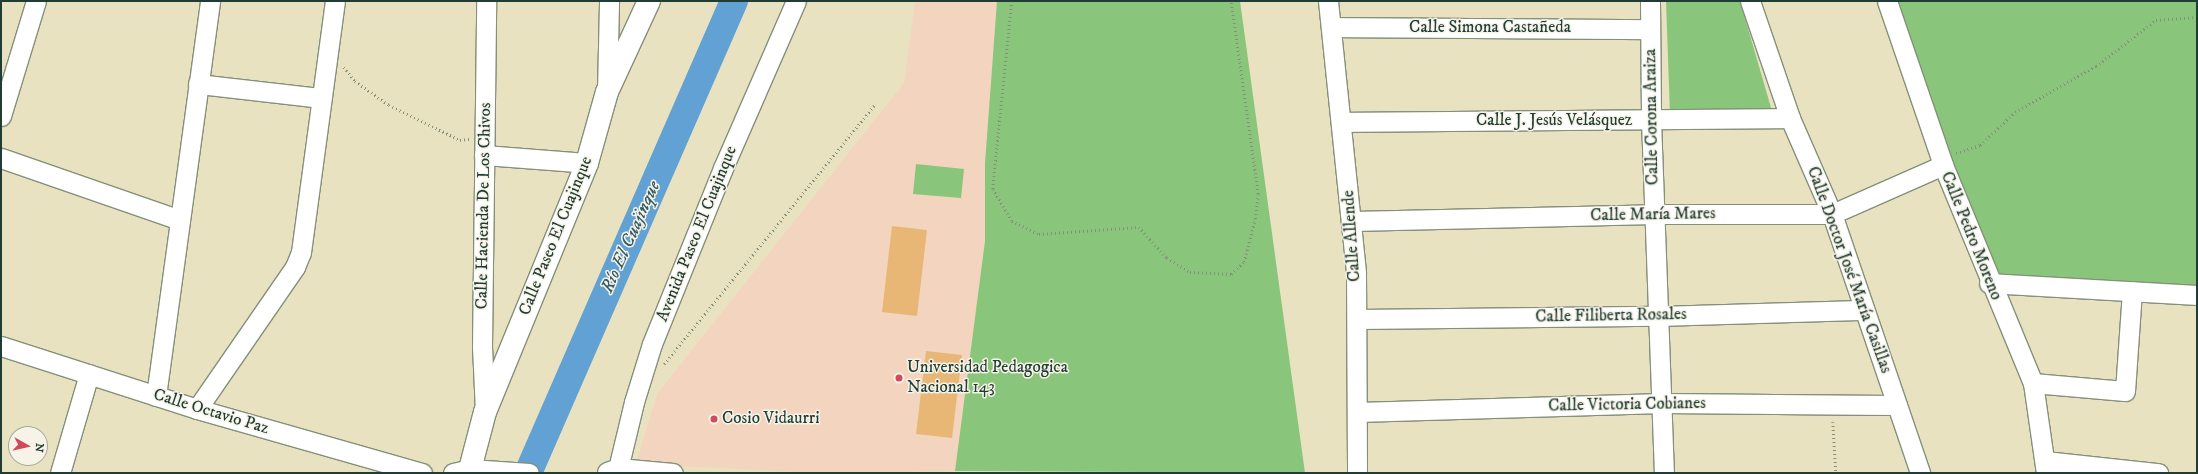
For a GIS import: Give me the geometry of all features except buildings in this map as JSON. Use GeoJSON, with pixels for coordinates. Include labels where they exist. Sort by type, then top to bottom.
{"type":"FeatureCollection","features":[{"type":"Feature","properties":{"kind":"street"},"geometry":{"type":"LineString","coordinates":[[1,116],[36,1]]}},
{"type":"Feature","properties":{"kind":"street"},"geometry":{"type":"LineString","coordinates":[[156,396],[210,1]]}},
{"type":"Feature","properties":{"kind":"street"},"geometry":{"type":"LineString","coordinates":[[197,409],[295,267],[301,252],[335,1]]}},
{"type":"Feature","properties":{"kind":"street","name":"Calle Hacienda De Los Chivos"},"geometry":{"type":"LineString","coordinates":[[485,412],[482,347],[486,1]]}},
{"type":"Feature","properties":{"kind":"street"},"geometry":{"type":"LineString","coordinates":[[607,92],[609,1]]}},
{"type":"Feature","properties":{"kind":"street","name":"Calle Paseo El Cuajinque"},"geometry":{"type":"LineString","coordinates":[[470,471],[485,412],[587,163],[607,92],[649,1]]}},
{"type":"Feature","properties":{"kind":"street","name":"Avenida Paseo El Cuajinque"},"geometry":{"type":"LineString","coordinates":[[613,471],[652,344],[723,168],[796,1]]}},
{"type":"Feature","properties":{"kind":"street","name":"Calle Allende"},"geometry":{"type":"LineString","coordinates":[[1328,1],[1352,221],[1358,319],[1356,412],[1357,473]]}},
{"type":"Feature","properties":{"kind":"street","name":"Calle Corona Araiza"},"geometry":{"type":"LineString","coordinates":[[1650,1],[1650,120],[1663,403],[1664,473]]}},
{"type":"Feature","properties":{"kind":"street","name":"Calle Doctor José María Casillas"},"geometry":{"type":"LineString","coordinates":[[1750,1],[1790,118],[1832,214],[1920,473]]}},
{"type":"Feature","properties":{"kind":"street","name":"Calle Pedro Moreno"},"geometry":{"type":"LineString","coordinates":[[1887,1],[1948,160],[1989,283],[2033,383],[2046,467]]}},
{"type":"Feature","properties":{"kind":"street","name":"Calle Simona Castañeda"},"geometry":{"type":"LineString","coordinates":[[1331,27],[1650,29]]}},
{"type":"Feature","properties":{"kind":"street"},"geometry":{"type":"LineString","coordinates":[[198,84],[321,98]]}},
{"type":"Feature","properties":{"kind":"street","name":"Calle J. Jesús Velásquez"},"geometry":{"type":"LineString","coordinates":[[1342,122],[1790,118]]}},
{"type":"Feature","properties":{"kind":"street"},"geometry":{"type":"LineString","coordinates":[[484,146],[587,163]]}},
{"type":"Feature","properties":{"kind":"street"},"geometry":{"type":"LineString","coordinates":[[1,158],[180,220]]}},
{"type":"Feature","properties":{"kind":"street","name":"Calle María Mares"},"geometry":{"type":"LineString","coordinates":[[1352,221],[1655,214],[1832,214],[1948,160]]}},
{"type":"Feature","properties":{"kind":"street"},"geometry":{"type":"LineString","coordinates":[[1989,283],[2197,295]]}},
{"type":"Feature","properties":{"kind":"street"},"geometry":{"type":"LineString","coordinates":[[2033,383],[2125,391],[2132,292]]}},
{"type":"Feature","properties":{"kind":"street","name":"Calle Filiberta Rosales"},"geometry":{"type":"LineString","coordinates":[[1358,319],[1658,316],[1864,310]]}},
{"type":"Feature","properties":{"kind":"street","name":"Calle Octavio Paz"},"geometry":{"type":"LineString","coordinates":[[1,346],[197,409],[422,473]]}},
{"type":"Feature","properties":{"kind":"street"},"geometry":{"type":"LineString","coordinates":[[60,473],[89,374]]}},
{"type":"Feature","properties":{"kind":"street","name":"Calle Victoria Cobianes"},"geometry":{"type":"LineString","coordinates":[[1356,412],[1663,403],[1897,405]]}},
{"type":"Feature","properties":{"kind":"street"},"geometry":{"type":"LineString","coordinates":[[2046,467],[2158,473]]}},
{"type":"Feature","properties":{"kind":"street"},"geometry":{"type":"LineString","coordinates":[[470,471],[529,473]]}},
{"type":"Feature","properties":{"kind":"street"},"geometry":{"type":"LineString","coordinates":[[613,471],[673,473]]}},
{"type":"Feature","properties":{"kind":"path"},"geometry":{"type":"LineString","coordinates":[[1012,1],[993,189],[1012,221],[1039,234],[1139,227],[1167,258],[1190,272],[1230,274],[1244,262],[1255,220],[1258,194],[1231,1]]}},
{"type":"Feature","properties":{"kind":"path"},"geometry":{"type":"LineString","coordinates":[[1948,160],[1980,145],[2015,112],[2096,66],[2156,20],[2197,17]]}},
{"type":"Feature","properties":{"kind":"path"},"geometry":{"type":"LineString","coordinates":[[329,48],[355,81],[389,105],[460,140],[484,146]]}},
{"type":"Feature","properties":{"kind":"path"},"geometry":{"type":"LineString","coordinates":[[659,371],[874,106]]}},
{"type":"Feature","properties":{"kind":"path"},"geometry":{"type":"LineString","coordinates":[[1832,404],[1836,473]]}},
{"type":"Feature","properties":{"kind":"shaded area"},"geometry":{"type":"Polygon","coordinates":[[[915,1],[997,1],[985,163],[985,241],[955,471],[817,473],[636,464],[657,394],[904,83],[915,1]]]}},
{"type":"Feature","properties":{"kind":"green space"},"geometry":{"type":"Polygon","coordinates":[[[997,1],[1240,1],[1305,473],[955,471],[985,241],[985,163],[997,1]]]}},
{"type":"Feature","properties":{"kind":"green space"},"geometry":{"type":"Polygon","coordinates":[[[1666,1],[1740,1],[1772,111],[1670,115],[1666,1]]]}},
{"type":"Feature","properties":{"kind":"green space"},"geometry":{"type":"Polygon","coordinates":[[[1887,1],[2197,1],[2197,295],[1989,283],[1887,1]]]}},
{"type":"Feature","properties":{"kind":"green space"},"geometry":{"type":"Polygon","coordinates":[[[916,164],[964,169],[961,198],[913,194],[916,164]]]}},
{"type":"Feature","properties":{"kind":"waterway","name":"Río El Cuajinque"},"geometry":{"type":"LineString","coordinates":[[528,473],[734,1]]}},
{"type":"Feature","properties":{"kind":"place","name":"Universidad Pedagogica Nacional 143"},"geometry":{"type":"Point","coordinates":[899,378]}},
{"type":"Feature","properties":{"kind":"place","name":"Cosio Vidaurri"},"geometry":{"type":"Point","coordinates":[714,419]}}]}
